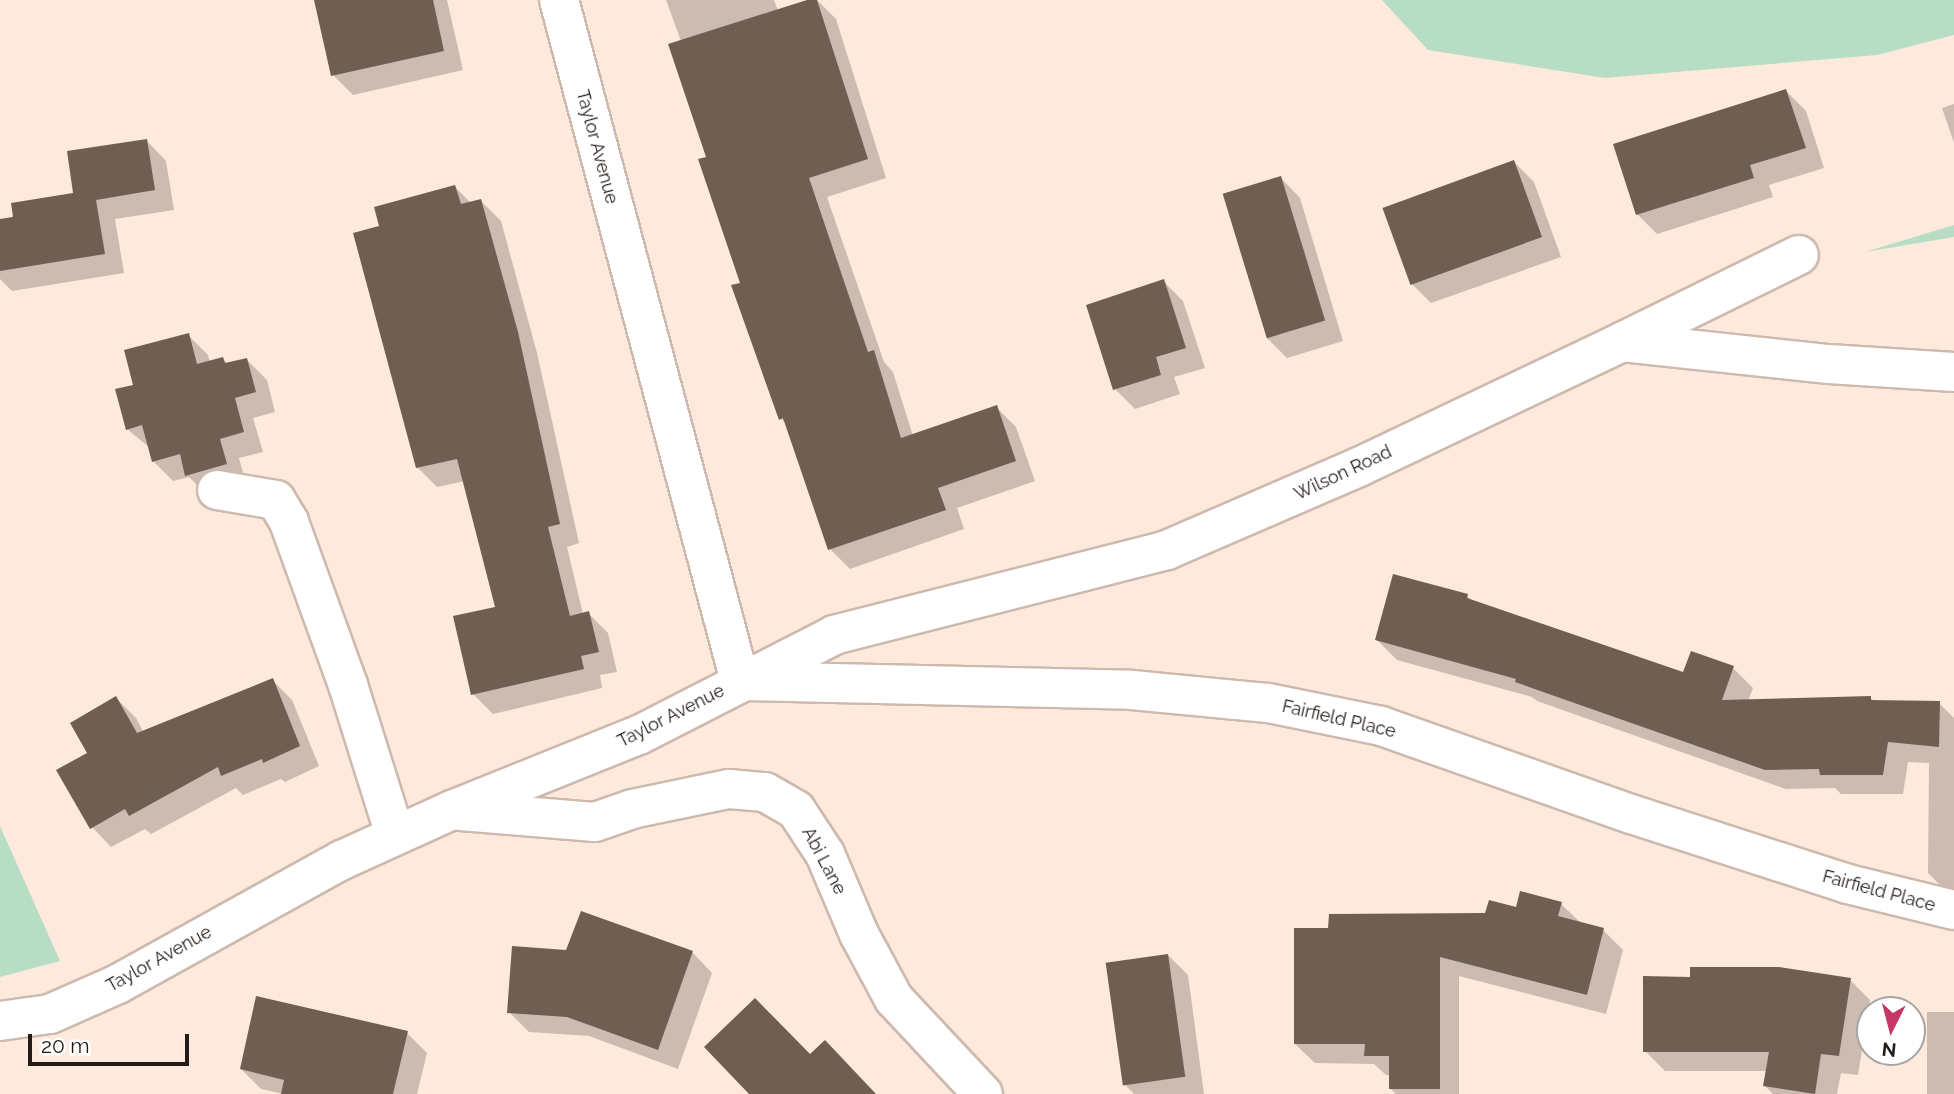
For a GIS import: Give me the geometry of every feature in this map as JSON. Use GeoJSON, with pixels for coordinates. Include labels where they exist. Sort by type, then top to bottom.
{"type":"FeatureCollection","features":[{"type":"Feature","properties":{"kind":"street","name":"Taylor Avenue"},"geometry":{"type":"LineString","coordinates":[[0,1021],[50,1014],[118,984],[296,883],[452,810],[639,735],[740,681],[559,0]]}},
{"type":"Feature","properties":{"kind":"street","name":"Wilson Road"},"geometry":{"type":"LineString","coordinates":[[740,681],[834,635],[1167,550],[1359,467],[1798,255]]}},
{"type":"Feature","properties":{"kind":"street"},"geometry":{"type":"LineString","coordinates":[[1622,342],[1829,364],[1954,372]]}},
{"type":"Feature","properties":{"kind":"street"},"geometry":{"type":"LineString","coordinates":[[217,490],[276,500],[289,522],[348,685],[395,835]]}},
{"type":"Feature","properties":{"kind":"street","name":"Fairfield Place"},"geometry":{"type":"LineString","coordinates":[[740,681],[1132,690],[1268,703],[1381,726],[1631,814],[1848,884],[1954,910]]}},
{"type":"Feature","properties":{"kind":"street","name":"Abi Lane"},"geometry":{"type":"LineString","coordinates":[[452,810],[595,822],[632,809],[729,789],[765,792],[796,810],[825,853],[859,934],[894,999],[983,1094]]}},
{"type":"Feature","properties":{"kind":"green space"},"geometry":{"type":"Polygon","coordinates":[[[1382,0],[1954,0],[1954,35],[1877,55],[1605,78],[1428,50],[1382,0]]]}},
{"type":"Feature","properties":{"kind":"green space"},"geometry":{"type":"Polygon","coordinates":[[[1954,225],[1954,237],[1865,252],[1954,225]]]}},
{"type":"Feature","properties":{"kind":"green space"},"geometry":{"type":"Polygon","coordinates":[[[0,826],[60,961],[0,977],[0,826]]]}},
{"type":"Feature","properties":{"kind":"building"},"geometry":{"type":"Polygon","coordinates":[[[314,0],[433,0],[444,51],[331,76],[314,0]]]}},
{"type":"Feature","properties":{"kind":"building"},"geometry":{"type":"Polygon","coordinates":[[[807,0],[817,0],[868,159],[809,178],[868,352],[874,350],[901,438],[997,405],[1016,461],[938,488],[946,510],[828,550],[783,418],[779,420],[731,285],[740,283],[698,159],[706,157],[668,44],[807,0]]]}},
{"type":"Feature","properties":{"kind":"building"},"geometry":{"type":"Polygon","coordinates":[[[1786,89],[1806,148],[1750,165],[1754,178],[1636,215],[1613,144],[1786,89]]]}},
{"type":"Feature","properties":{"kind":"building"},"geometry":{"type":"Polygon","coordinates":[[[147,139],[155,190],[96,200],[105,254],[0,271],[0,219],[13,217],[11,203],[73,193],[67,151],[147,139]]]}},
{"type":"Feature","properties":{"kind":"building"},"geometry":{"type":"Polygon","coordinates":[[[1514,160],[1542,237],[1410,285],[1382,208],[1514,160]]]}},
{"type":"Feature","properties":{"kind":"building"},"geometry":{"type":"Polygon","coordinates":[[[1281,176],[1325,320],[1267,338],[1223,194],[1281,176]]]}},
{"type":"Feature","properties":{"kind":"building"},"geometry":{"type":"Polygon","coordinates":[[[455,185],[461,204],[481,199],[518,332],[560,524],[548,527],[570,616],[589,611],[599,652],[581,656],[584,669],[471,695],[453,616],[495,607],[457,459],[416,468],[353,233],[379,226],[374,207],[455,185]]]}},
{"type":"Feature","properties":{"kind":"building"},"geometry":{"type":"Polygon","coordinates":[[[1164,279],[1186,348],[1156,357],[1161,375],[1113,390],[1086,305],[1164,279]]]}},
{"type":"Feature","properties":{"kind":"building"},"geometry":{"type":"Polygon","coordinates":[[[189,333],[197,364],[223,357],[225,363],[247,358],[256,392],[235,398],[244,432],[220,439],[227,464],[185,476],[180,454],[152,462],[142,425],[126,430],[115,389],[133,385],[124,350],[189,333]]]}},
{"type":"Feature","properties":{"kind":"building"},"geometry":{"type":"Polygon","coordinates":[[[1393,574],[1468,594],[1467,598],[1683,672],[1691,651],[1734,666],[1722,700],[1871,696],[1871,700],[1940,701],[1939,747],[1888,742],[1883,775],[1820,775],[1819,769],[1765,770],[1515,682],[1516,679],[1375,640],[1393,574]]]}},
{"type":"Feature","properties":{"kind":"building"},"geometry":{"type":"Polygon","coordinates":[[[273,678],[300,746],[263,763],[262,759],[221,776],[218,767],[129,816],[125,809],[90,829],[56,770],[87,753],[70,723],[116,696],[137,733],[273,678]]]}},
{"type":"Feature","properties":{"kind":"building"},"geometry":{"type":"Polygon","coordinates":[[[1520,891],[1562,902],[1558,916],[1604,928],[1587,995],[1440,957],[1440,1089],[1389,1089],[1389,1056],[1364,1056],[1365,1044],[1294,1044],[1294,928],[1328,928],[1329,914],[1485,913],[1489,900],[1516,907],[1520,891]]]}},
{"type":"Feature","properties":{"kind":"building"},"geometry":{"type":"Polygon","coordinates":[[[581,911],[693,951],[658,1050],[567,1017],[507,1013],[512,946],[566,950],[581,911]]]}},
{"type":"Feature","properties":{"kind":"building"},"geometry":{"type":"Polygon","coordinates":[[[1168,954],[1185,1077],[1123,1086],[1106,963],[1168,954]]]}},
{"type":"Feature","properties":{"kind":"building"},"geometry":{"type":"Polygon","coordinates":[[[1690,967],[1779,967],[1851,978],[1839,1056],[1821,1054],[1815,1094],[1763,1086],[1769,1052],[1643,1052],[1643,976],[1690,977],[1690,967]]]}},
{"type":"Feature","properties":{"kind":"building"},"geometry":{"type":"Polygon","coordinates":[[[256,996],[408,1031],[393,1094],[281,1094],[284,1080],[240,1069],[256,996]]]}},
{"type":"Feature","properties":{"kind":"building"},"geometry":{"type":"Polygon","coordinates":[[[755,998],[810,1054],[825,1040],[876,1094],[749,1094],[704,1047],[755,998]]]}}]}
